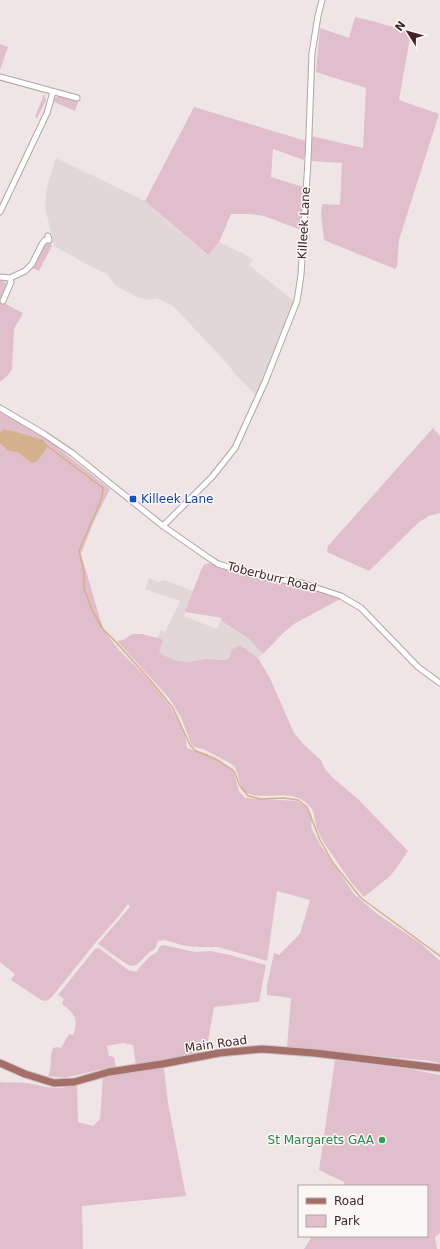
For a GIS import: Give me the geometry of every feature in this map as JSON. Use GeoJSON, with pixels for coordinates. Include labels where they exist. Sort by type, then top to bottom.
{"type":"FeatureCollection","features":[{"type":"Feature","properties":{"kind":"main road","name":"Main Road"},"geometry":{"type":"LineString","coordinates":[[0,1063],[25,1074],[54,1083],[74,1082],[109,1072],[219,1053],[262,1049],[315,1052],[440,1068]]}},
{"type":"Feature","properties":{"kind":"street","name":"Killeek Lane"},"geometry":{"type":"LineString","coordinates":[[163,526],[212,477],[235,448],[265,382],[297,301],[301,275],[308,160],[312,53],[322,0]]}},
{"type":"Feature","properties":{"kind":"street"},"geometry":{"type":"LineString","coordinates":[[0,77],[77,98]]}},
{"type":"Feature","properties":{"kind":"street"},"geometry":{"type":"LineString","coordinates":[[0,212],[47,113],[53,92]]}},
{"type":"Feature","properties":{"kind":"street"},"geometry":{"type":"LineString","coordinates":[[0,276],[10,278],[25,271],[32,264],[45,240],[49,240],[48,236]]}},
{"type":"Feature","properties":{"kind":"street"},"geometry":{"type":"LineString","coordinates":[[3,297],[11,282],[10,278]]}},
{"type":"Feature","properties":{"kind":"street","name":"Toberburr Road"},"geometry":{"type":"LineString","coordinates":[[0,408],[44,434],[72,453],[163,526],[218,564],[258,576],[302,582],[352,601],[361,608],[418,667],[440,683]]}},
{"type":"Feature","properties":{"kind":"shaded area"},"geometry":{"type":"Polygon","coordinates":[[[56,158],[145,201],[207,255],[219,242],[248,256],[253,260],[249,265],[294,301],[294,309],[256,395],[173,306],[156,298],[151,300],[135,296],[116,286],[107,274],[54,246],[45,207],[47,187],[56,158]]]}},
{"type":"Feature","properties":{"kind":"shaded area"},"geometry":{"type":"Polygon","coordinates":[[[3,429],[43,440],[48,446],[37,461],[32,463],[19,453],[7,450],[0,443],[0,433],[3,429]]]}},
{"type":"Feature","properties":{"kind":"shaded area"},"geometry":{"type":"Polygon","coordinates":[[[149,578],[158,582],[165,580],[193,591],[184,616],[217,629],[221,620],[227,626],[244,635],[263,654],[258,658],[240,645],[226,660],[206,659],[189,662],[178,661],[165,656],[159,651],[163,641],[162,639],[157,638],[161,630],[165,632],[180,601],[145,589],[149,578]]]}},
{"type":"Feature","properties":{"kind":"green space"},"geometry":{"type":"Polygon","coordinates":[[[355,17],[411,32],[399,100],[439,114],[399,240],[397,267],[395,269],[324,240],[321,214],[322,204],[340,205],[342,163],[311,161],[311,136],[363,148],[366,88],[316,72],[320,28],[349,38],[355,17]]]}},
{"type":"Feature","properties":{"kind":"green space"},"geometry":{"type":"Polygon","coordinates":[[[0,44],[8,47],[0,70],[0,44]]]}},
{"type":"Feature","properties":{"kind":"green space"},"geometry":{"type":"Polygon","coordinates":[[[44,94],[46,100],[37,118],[35,117],[44,94]]]}},
{"type":"Feature","properties":{"kind":"green space"},"geometry":{"type":"Polygon","coordinates":[[[59,96],[79,100],[75,111],[54,102],[55,98],[59,96]]]}},
{"type":"Feature","properties":{"kind":"green space"},"geometry":{"type":"Polygon","coordinates":[[[194,107],[306,141],[304,160],[273,149],[271,177],[303,187],[301,230],[264,216],[231,214],[219,242],[208,255],[145,201],[194,107]]]}},
{"type":"Feature","properties":{"kind":"green space"},"geometry":{"type":"Polygon","coordinates":[[[44,243],[51,243],[52,246],[39,271],[33,268],[29,272],[28,270],[44,243]]]}},
{"type":"Feature","properties":{"kind":"green space"},"geometry":{"type":"Polygon","coordinates":[[[0,279],[7,284],[0,299],[0,279]]]}},
{"type":"Feature","properties":{"kind":"green space"},"geometry":{"type":"Polygon","coordinates":[[[0,301],[23,313],[14,329],[12,369],[0,382],[0,301]]]}},
{"type":"Feature","properties":{"kind":"green space"},"geometry":{"type":"Polygon","coordinates":[[[0,411],[44,437],[110,489],[93,523],[81,554],[103,629],[119,650],[150,681],[172,709],[185,734],[187,748],[207,754],[233,769],[239,791],[245,798],[297,801],[307,808],[311,814],[311,826],[321,846],[354,894],[376,913],[420,943],[440,961],[440,1063],[287,1047],[291,998],[267,995],[267,986],[274,953],[279,955],[300,934],[310,900],[277,891],[267,961],[218,947],[186,946],[164,940],[158,941],[155,949],[139,963],[132,966],[128,965],[98,944],[130,907],[128,904],[51,998],[46,1001],[41,1000],[11,980],[15,974],[0,962],[0,411]]]}},
{"type":"Feature","properties":{"kind":"green space"},"geometry":{"type":"Polygon","coordinates":[[[433,428],[440,436],[440,513],[429,516],[419,522],[369,571],[327,552],[328,546],[433,428]]]}},
{"type":"Feature","properties":{"kind":"green space"},"geometry":{"type":"Polygon","coordinates":[[[209,563],[237,573],[314,590],[342,598],[294,624],[263,654],[248,638],[221,620],[222,618],[185,612],[201,570],[204,565],[209,563]]]}},
{"type":"Feature","properties":{"kind":"green space"},"geometry":{"type":"Polygon","coordinates":[[[133,634],[142,634],[162,639],[163,641],[159,651],[165,656],[178,661],[189,662],[206,659],[226,660],[230,657],[231,650],[240,645],[258,658],[270,678],[294,733],[304,745],[321,760],[325,769],[332,777],[359,800],[408,851],[389,877],[364,897],[351,882],[324,843],[316,826],[314,814],[311,808],[304,801],[295,797],[259,796],[243,791],[235,767],[203,749],[194,747],[191,744],[181,717],[169,698],[117,641],[123,640],[133,634]]]}},
{"type":"Feature","properties":{"kind":"green space"},"geometry":{"type":"Polygon","coordinates":[[[163,945],[195,952],[211,951],[266,965],[259,1002],[214,1007],[206,1052],[136,1065],[133,1045],[123,1043],[107,1046],[109,1056],[114,1057],[116,1067],[64,1078],[48,1076],[53,1048],[61,1048],[69,1034],[73,1035],[76,1025],[75,1017],[62,1004],[64,999],[58,995],[95,949],[99,948],[128,970],[136,972],[149,957],[157,952],[160,946],[163,945]]]}},
{"type":"Feature","properties":{"kind":"green space","name":"St Margarets GAA"},"geometry":{"type":"Polygon","coordinates":[[[335,1060],[410,1069],[440,1075],[440,1233],[435,1237],[437,1249],[304,1249],[311,1237],[428,1237],[428,1185],[344,1185],[344,1182],[319,1170],[335,1060]]]}},
{"type":"Feature","properties":{"kind":"green space"},"geometry":{"type":"Polygon","coordinates":[[[164,1068],[168,1103],[186,1196],[82,1206],[83,1249],[0,1249],[0,1082],[26,1083],[57,1088],[77,1084],[78,1122],[93,1126],[100,1119],[103,1076],[164,1068]]]}},
{"type":"Feature","properties":{"kind":"waterway"},"geometry":{"type":"LineString","coordinates":[[46,445],[103,488],[102,498],[79,551],[84,572],[84,589],[93,612],[103,629],[151,681],[173,708],[190,745],[196,751],[216,759],[234,771],[240,786],[248,796],[261,799],[284,798],[298,800],[307,807],[320,840],[333,863],[361,898],[440,956]]}},
{"type":"Feature","properties":{"kind":"place","name":"Killeek Lane"},"geometry":{"type":"Point","coordinates":[133,499]}},
{"type":"Feature","properties":{"kind":"place","name":"St Margarets GAA"},"geometry":{"type":"Point","coordinates":[382,1140]}}]}
